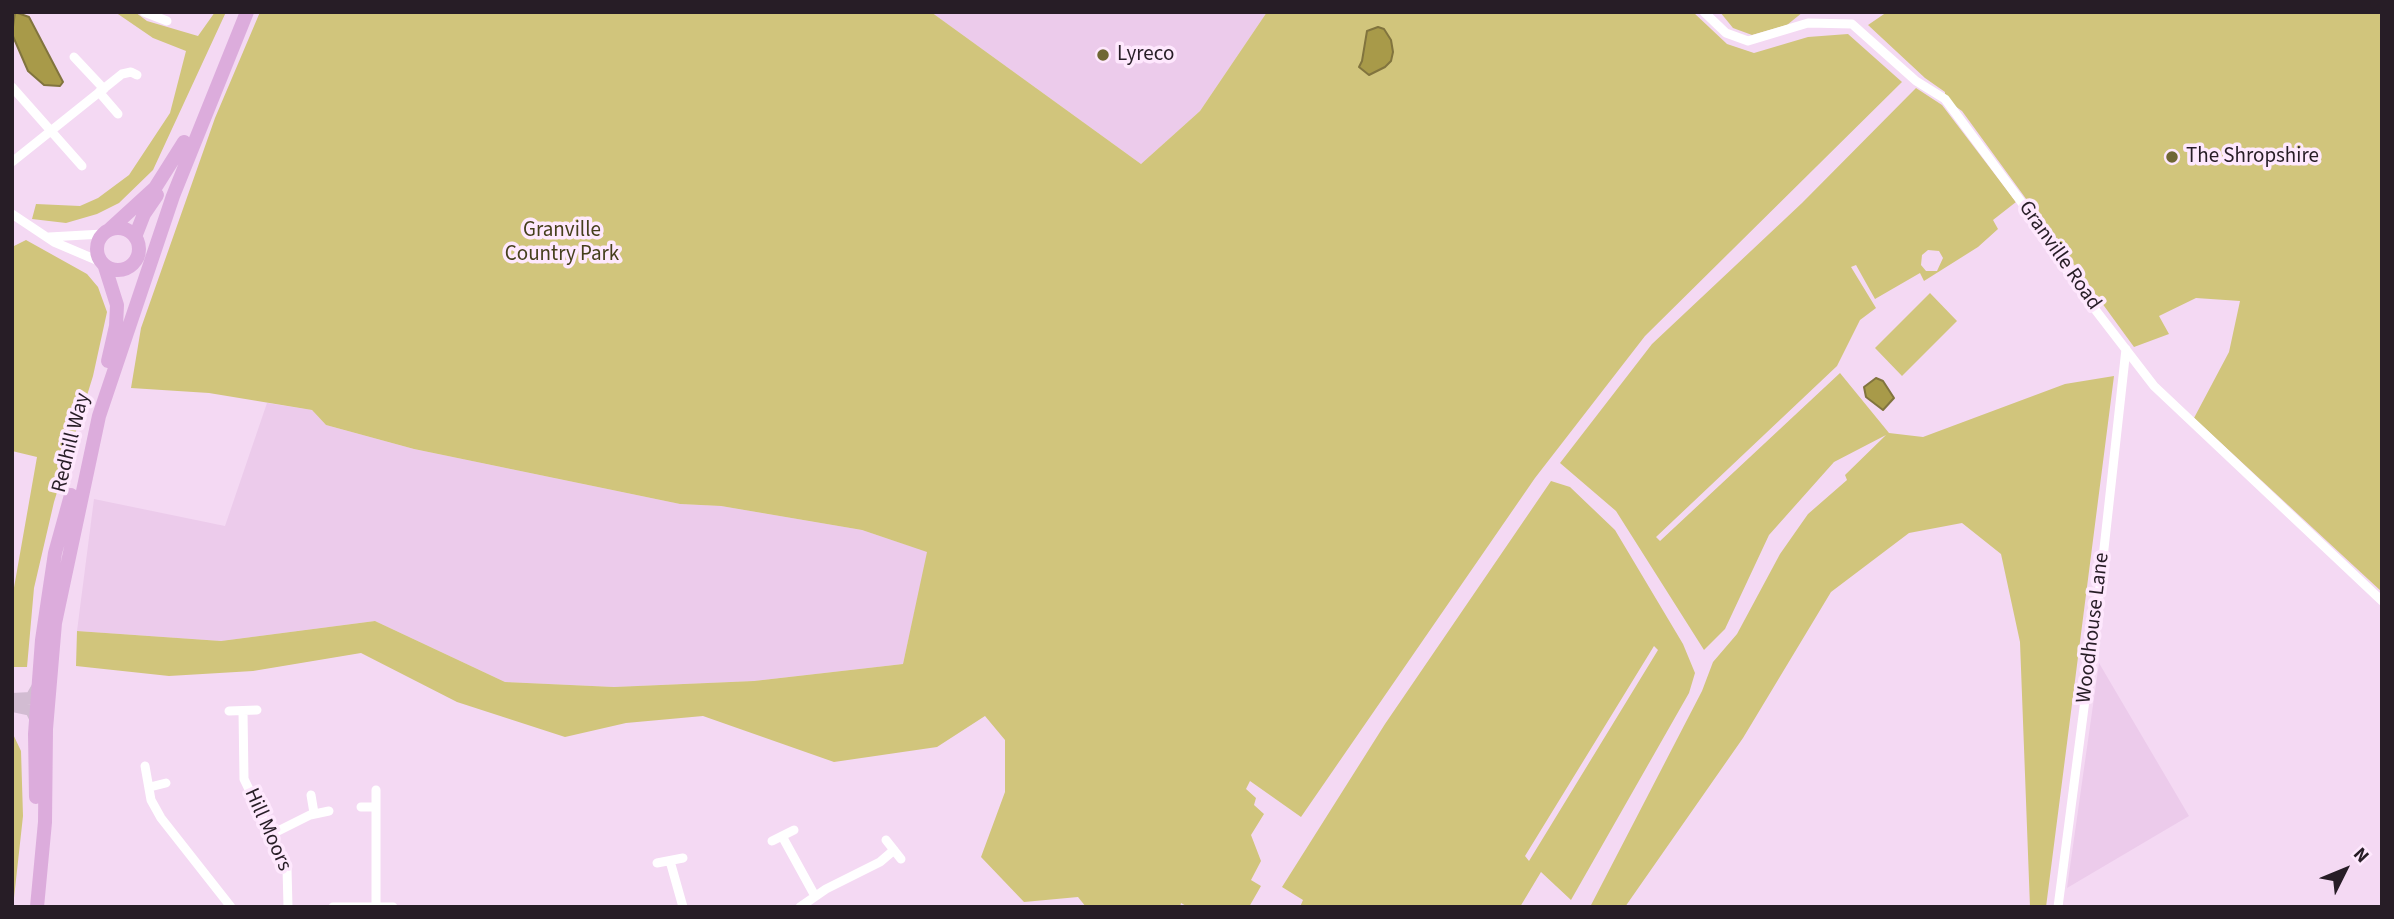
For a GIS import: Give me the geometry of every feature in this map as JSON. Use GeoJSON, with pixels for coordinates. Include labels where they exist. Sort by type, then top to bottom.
{"type":"FeatureCollection","features":[{"type":"Feature","properties":{"kind":"main road"},"geometry":{"type":"LineString","coordinates":[[137,257],[122,270],[103,265],[98,248],[106,232],[155,188],[177,158],[238,12]]}},
{"type":"Feature","properties":{"kind":"main road","name":"Redhill Way"},"geometry":{"type":"LineString","coordinates":[[37,907],[45,822],[46,729],[55,623],[99,416],[195,136],[247,12]]}},
{"type":"Feature","properties":{"kind":"main road"},"geometry":{"type":"LineString","coordinates":[[135,237],[144,214],[195,136]]}},
{"type":"Feature","properties":{"kind":"main road"},"geometry":{"type":"LineString","coordinates":[[106,232],[124,228],[135,237],[139,248],[138,268],[125,313],[128,331]]}},
{"type":"Feature","properties":{"kind":"main road","name":"Redhill Way"},"geometry":{"type":"LineString","coordinates":[[29,907],[35,854],[38,686],[55,553],[116,327],[116,293],[103,265]]}},
{"type":"Feature","properties":{"kind":"street","name":"Granville Road"},"geometry":{"type":"LineString","coordinates":[[1704,12],[1726,33],[1748,41],[1808,23],[1852,24],[1916,81],[1945,99],[2126,349],[2177,410],[2382,601]]}},
{"type":"Feature","properties":{"kind":"street"},"geometry":{"type":"LineString","coordinates":[[151,14],[167,21]]}},
{"type":"Feature","properties":{"kind":"street"},"geometry":{"type":"LineString","coordinates":[[74,57],[118,114]]}},
{"type":"Feature","properties":{"kind":"street"},"geometry":{"type":"LineString","coordinates":[[12,162],[125,72],[137,75]]}},
{"type":"Feature","properties":{"kind":"street"},"geometry":{"type":"LineString","coordinates":[[12,87],[82,166]]}},
{"type":"Feature","properties":{"kind":"street"},"geometry":{"type":"LineString","coordinates":[[12,214],[54,242],[103,265]]}},
{"type":"Feature","properties":{"kind":"street"},"geometry":{"type":"LineString","coordinates":[[49,237],[56,234],[106,232]]}},
{"type":"Feature","properties":{"kind":"street","name":"Woodhouse Lane"},"geometry":{"type":"LineString","coordinates":[[2058,907],[2100,585],[2126,349]]}},
{"type":"Feature","properties":{"kind":"street"},"geometry":{"type":"LineString","coordinates":[[12,699],[31,698],[38,686]]}},
{"type":"Feature","properties":{"kind":"street"},"geometry":{"type":"LineString","coordinates":[[12,706],[31,710],[36,720]]}},
{"type":"Feature","properties":{"kind":"street","name":"Hill Moors"},"geometry":{"type":"LineString","coordinates":[[243,710],[244,779],[287,868],[288,907]]}},
{"type":"Feature","properties":{"kind":"street"},"geometry":{"type":"LineString","coordinates":[[229,711],[257,710]]}},
{"type":"Feature","properties":{"kind":"street"},"geometry":{"type":"LineString","coordinates":[[145,766],[152,800],[161,818],[231,907]]}},
{"type":"Feature","properties":{"kind":"street"},"geometry":{"type":"LineString","coordinates":[[150,787],[166,783]]}},
{"type":"Feature","properties":{"kind":"street"},"geometry":{"type":"LineString","coordinates":[[376,790],[376,906]]}},
{"type":"Feature","properties":{"kind":"street"},"geometry":{"type":"LineString","coordinates":[[311,795],[314,813]]}},
{"type":"Feature","properties":{"kind":"street"},"geometry":{"type":"LineString","coordinates":[[361,807],[376,807]]}},
{"type":"Feature","properties":{"kind":"street"},"geometry":{"type":"LineString","coordinates":[[272,834],[314,813],[329,811]]}},
{"type":"Feature","properties":{"kind":"street"},"geometry":{"type":"LineString","coordinates":[[772,841],[794,830]]}},
{"type":"Feature","properties":{"kind":"street"},"geometry":{"type":"LineString","coordinates":[[782,836],[815,896]]}},
{"type":"Feature","properties":{"kind":"street"},"geometry":{"type":"LineString","coordinates":[[886,840],[901,859]]}},
{"type":"Feature","properties":{"kind":"street"},"geometry":{"type":"LineString","coordinates":[[800,907],[815,896],[880,862],[894,850]]}},
{"type":"Feature","properties":{"kind":"street"},"geometry":{"type":"LineString","coordinates":[[657,863],[683,858]]}},
{"type":"Feature","properties":{"kind":"street"},"geometry":{"type":"LineString","coordinates":[[670,861],[683,907]]}},
{"type":"Feature","properties":{"kind":"street"},"geometry":{"type":"LineString","coordinates":[[333,907],[393,907]]}},
{"type":"Feature","properties":{"kind":"shaded area"},"geometry":{"type":"Polygon","coordinates":[[[15,12],[29,17],[63,82],[60,86],[44,85],[28,71],[12,34],[15,12]]]}},
{"type":"Feature","properties":{"kind":"shaded area"},"geometry":{"type":"Polygon","coordinates":[[[931,12],[1267,12],[1200,111],[1141,164],[931,12]]]}},
{"type":"Feature","properties":{"kind":"shaded area"},"geometry":{"type":"Polygon","coordinates":[[[1378,27],[1384,29],[1391,40],[1393,52],[1391,61],[1385,67],[1369,75],[1359,67],[1367,31],[1378,27]]]}},
{"type":"Feature","properties":{"kind":"shaded area"},"geometry":{"type":"Polygon","coordinates":[[[1876,378],[1883,381],[1894,398],[1883,410],[1866,397],[1864,387],[1876,378]]]}},
{"type":"Feature","properties":{"kind":"shaded area"},"geometry":{"type":"Polygon","coordinates":[[[267,403],[312,410],[326,425],[414,449],[680,504],[721,506],[862,530],[928,552],[903,664],[754,681],[614,687],[505,682],[375,621],[221,641],[77,631],[94,499],[225,526],[267,403]]]}},
{"type":"Feature","properties":{"kind":"shaded area"},"geometry":{"type":"Polygon","coordinates":[[[2099,663],[2189,816],[2067,888],[2099,663]]]}},
{"type":"Feature","properties":{"kind":"green space"},"geometry":{"type":"Polygon","coordinates":[[[115,12],[135,12],[147,21],[198,36],[215,12],[226,12],[153,170],[119,203],[97,214],[66,223],[32,219],[36,204],[80,206],[98,198],[129,175],[170,113],[186,51],[153,38],[115,12]]]}},
{"type":"Feature","properties":{"kind":"green space","name":"Granville Country Park"},"geometry":{"type":"Polygon","coordinates":[[[260,12],[931,12],[1141,164],[1200,111],[1267,12],[1693,12],[1727,44],[1754,53],[1808,37],[1848,34],[1902,82],[1645,336],[1535,478],[1301,817],[1250,781],[1246,789],[1256,798],[1254,805],[1264,814],[1251,835],[1261,861],[1251,880],[1261,886],[1249,907],[1188,907],[1181,903],[1180,907],[1086,907],[1078,897],[1024,902],[981,857],[1005,792],[1005,740],[985,716],[937,747],[834,762],[703,716],[626,723],[565,737],[457,702],[361,653],[253,671],[169,676],[76,666],[77,631],[221,641],[375,621],[505,682],[614,687],[754,681],[903,664],[927,552],[862,530],[721,506],[680,504],[414,449],[326,425],[312,410],[209,393],[131,388],[141,328],[215,118],[260,12]]]}},
{"type":"Feature","properties":{"kind":"green space"},"geometry":{"type":"Polygon","coordinates":[[[1720,12],[1803,12],[1787,25],[1752,35],[1733,28],[1720,12]]]}},
{"type":"Feature","properties":{"kind":"green space"},"geometry":{"type":"Polygon","coordinates":[[[1887,12],[2382,12],[2382,592],[2194,418],[2229,352],[2240,301],[2196,298],[2159,316],[2169,334],[2134,347],[1962,111],[1945,99],[1945,92],[1925,78],[1868,25],[1887,12]]]}},
{"type":"Feature","properties":{"kind":"green space"},"geometry":{"type":"Polygon","coordinates":[[[1916,88],[1942,105],[2016,202],[1993,220],[1998,229],[1978,247],[1924,281],[1920,273],[1875,299],[1856,265],[1851,267],[1876,308],[1860,320],[1837,366],[1656,537],[1660,541],[1840,373],[1889,433],[1923,437],[2065,384],[2114,376],[2046,907],[2030,907],[2020,642],[2001,554],[1962,523],[1909,533],[1831,592],[1743,738],[1625,907],[1590,907],[1702,691],[1713,662],[1737,634],[1780,554],[1808,514],[1847,480],[1845,475],[1886,435],[1834,462],[1769,535],[1725,629],[1704,650],[1616,511],[1560,463],[1652,344],[1802,203],[1916,88]],[[1928,250],[1922,255],[1921,265],[1926,271],[1937,271],[1943,258],[1939,251],[1928,250]]]}},
{"type":"Feature","properties":{"kind":"green space"},"geometry":{"type":"Polygon","coordinates":[[[26,240],[87,274],[98,287],[107,312],[93,376],[54,502],[34,588],[27,667],[12,667],[12,599],[37,457],[12,451],[12,247],[26,240]]]}},
{"type":"Feature","properties":{"kind":"green space"},"geometry":{"type":"Polygon","coordinates":[[[1930,293],[1957,321],[1902,376],[1875,348],[1930,293]]]}},
{"type":"Feature","properties":{"kind":"green space"},"geometry":{"type":"Polygon","coordinates":[[[1551,481],[1570,487],[1615,530],[1683,644],[1695,673],[1689,693],[1571,900],[1541,872],[1520,907],[1300,907],[1303,900],[1282,887],[1385,724],[1551,481]],[[1654,646],[1525,856],[1529,861],[1658,650],[1654,646]]]}},
{"type":"Feature","properties":{"kind":"green space"},"geometry":{"type":"Polygon","coordinates":[[[12,732],[21,751],[23,816],[13,907],[12,732]]]}},
{"type":"Feature","properties":{"kind":"place","name":"Lyreco"},"geometry":{"type":"Point","coordinates":[1103,55]}},
{"type":"Feature","properties":{"kind":"place","name":"The Shropshire"},"geometry":{"type":"Point","coordinates":[2172,157]}}]}
